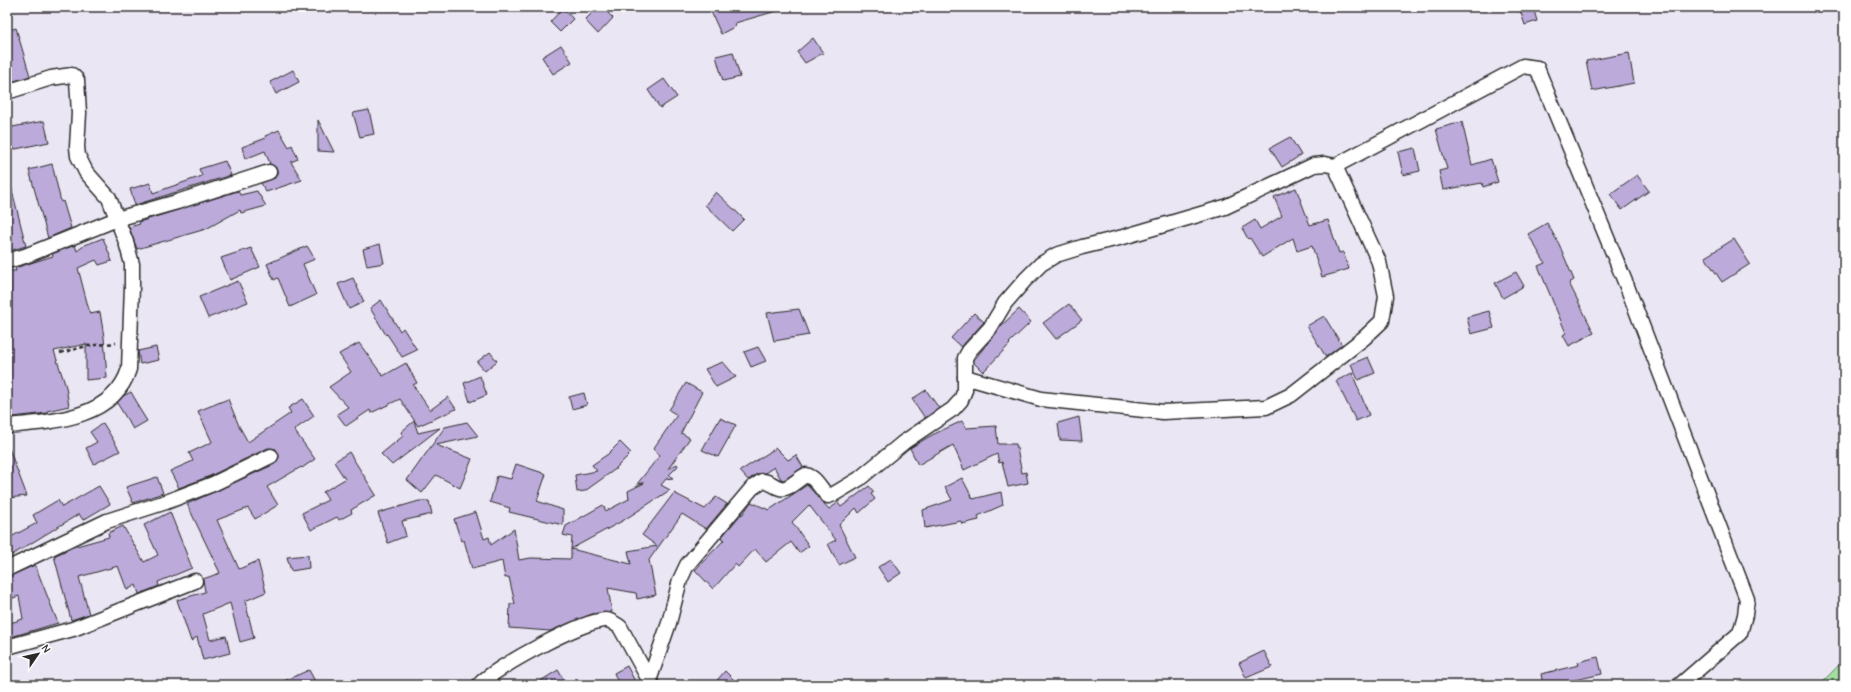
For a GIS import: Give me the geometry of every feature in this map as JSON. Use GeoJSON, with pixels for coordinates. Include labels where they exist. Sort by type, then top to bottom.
{"type":"FeatureCollection","features":[{"type":"Feature","properties":{"kind":"street"},"geometry":{"type":"LineString","coordinates":[[651,682],[680,580],[687,565],[752,488],[762,481],[771,482],[781,488],[786,488],[806,475],[815,479],[823,492],[828,496],[834,494],[859,479],[904,442],[953,409],[961,400],[965,390],[965,358],[969,351],[990,328],[1005,303],[1041,264],[1056,256],[1082,247],[1123,237],[1225,207],[1314,165],[1325,164],[1335,166],[1523,66],[1536,68],[1631,296],[1748,599],[1746,615],[1740,633],[1680,685]]}},
{"type":"Feature","properties":{"kind":"street"},"geometry":{"type":"LineString","coordinates":[[7,92],[51,78],[66,75],[72,75],[75,77],[78,84],[78,156],[86,172],[109,198],[126,242],[132,264],[129,369],[126,378],[113,396],[104,403],[88,411],[48,422],[7,426]]}},
{"type":"Feature","properties":{"kind":"street"},"geometry":{"type":"LineString","coordinates":[[965,378],[1041,399],[1163,412],[1266,407],[1291,395],[1364,338],[1382,321],[1386,296],[1379,262],[1335,166]]}},
{"type":"Feature","properties":{"kind":"street"},"geometry":{"type":"LineString","coordinates":[[7,261],[25,256],[117,219],[178,202],[269,172]]}},
{"type":"Feature","properties":{"kind":"street"},"geometry":{"type":"LineString","coordinates":[[7,569],[107,521],[166,502],[213,484],[270,456]]}},
{"type":"Feature","properties":{"kind":"street"},"geometry":{"type":"LineString","coordinates":[[7,647],[73,629],[195,581]]}},
{"type":"Feature","properties":{"kind":"street"},"geometry":{"type":"LineString","coordinates":[[479,685],[485,678],[518,657],[582,627],[594,622],[605,620],[610,621],[620,627],[651,682]]}},
{"type":"Feature","properties":{"kind":"path"},"geometry":{"type":"LineString","coordinates":[[60,353],[87,346],[131,341]]}},
{"type":"Feature","properties":{"kind":"green space"},"geometry":{"type":"Polygon","coordinates":[[[1844,660],[1844,685],[1819,685],[1844,660]]]}},
{"type":"Feature","properties":{"kind":"building"},"geometry":{"type":"Polygon","coordinates":[[[598,7],[602,7],[613,18],[598,34],[585,20],[598,7]]]}},
{"type":"Feature","properties":{"kind":"building"},"geometry":{"type":"Polygon","coordinates":[[[709,7],[780,7],[780,10],[735,23],[736,26],[721,34],[709,7]]]}},
{"type":"Feature","properties":{"kind":"building"},"geometry":{"type":"Polygon","coordinates":[[[1533,7],[1537,21],[1525,25],[1520,10],[1533,7]]]}},
{"type":"Feature","properties":{"kind":"building"},"geometry":{"type":"Polygon","coordinates":[[[563,8],[573,19],[560,32],[550,22],[563,8]]]}},
{"type":"Feature","properties":{"kind":"building"},"geometry":{"type":"Polygon","coordinates":[[[16,28],[30,76],[11,82],[7,68],[7,31],[16,28]]]}},
{"type":"Feature","properties":{"kind":"building"},"geometry":{"type":"Polygon","coordinates":[[[813,38],[823,53],[805,63],[797,52],[813,38]]]}},
{"type":"Feature","properties":{"kind":"building"},"geometry":{"type":"Polygon","coordinates":[[[561,45],[572,62],[553,74],[542,57],[561,45]]]}},
{"type":"Feature","properties":{"kind":"building"},"geometry":{"type":"Polygon","coordinates":[[[733,52],[740,77],[723,81],[716,56],[733,52]]]}},
{"type":"Feature","properties":{"kind":"building"},"geometry":{"type":"Polygon","coordinates":[[[1629,53],[1634,83],[1592,91],[1586,61],[1629,53]]]}},
{"type":"Feature","properties":{"kind":"building"},"geometry":{"type":"Polygon","coordinates":[[[293,70],[299,82],[276,94],[270,82],[293,70]]]}},
{"type":"Feature","properties":{"kind":"building"},"geometry":{"type":"Polygon","coordinates":[[[664,79],[677,97],[660,108],[648,90],[664,79]]]}},
{"type":"Feature","properties":{"kind":"building"},"geometry":{"type":"Polygon","coordinates":[[[369,110],[374,134],[360,137],[353,113],[369,110]]]}},
{"type":"Feature","properties":{"kind":"building"},"geometry":{"type":"Polygon","coordinates":[[[318,120],[334,152],[318,151],[318,120]]]}},
{"type":"Feature","properties":{"kind":"building"},"geometry":{"type":"Polygon","coordinates":[[[44,121],[49,142],[11,150],[7,128],[44,121]]]}},
{"type":"Feature","properties":{"kind":"building"},"geometry":{"type":"Polygon","coordinates":[[[1462,122],[1472,165],[1491,159],[1498,182],[1483,187],[1482,183],[1443,190],[1439,171],[1447,169],[1436,129],[1462,122]]]}},
{"type":"Feature","properties":{"kind":"building"},"geometry":{"type":"Polygon","coordinates":[[[279,130],[289,147],[292,145],[298,159],[291,162],[302,180],[266,192],[261,183],[275,178],[277,169],[270,164],[265,151],[245,159],[242,147],[266,138],[265,136],[279,130]]]}},
{"type":"Feature","properties":{"kind":"building"},"geometry":{"type":"Polygon","coordinates":[[[1290,137],[1301,155],[1282,167],[1270,148],[1290,137]]]}},
{"type":"Feature","properties":{"kind":"building"},"geometry":{"type":"Polygon","coordinates":[[[1415,148],[1420,171],[1403,175],[1398,152],[1415,148]]]}},
{"type":"Feature","properties":{"kind":"building"},"geometry":{"type":"Polygon","coordinates":[[[225,161],[231,175],[135,205],[130,189],[150,183],[153,193],[202,176],[199,169],[225,161]]]}},
{"type":"Feature","properties":{"kind":"building"},"geometry":{"type":"Polygon","coordinates":[[[52,164],[61,202],[63,201],[71,228],[48,238],[29,170],[52,164]]]}},
{"type":"Feature","properties":{"kind":"building"},"geometry":{"type":"Polygon","coordinates":[[[1637,175],[1649,191],[1622,210],[1610,194],[1637,175]]]}},
{"type":"Feature","properties":{"kind":"building"},"geometry":{"type":"Polygon","coordinates":[[[7,186],[11,186],[26,246],[9,251],[7,244],[7,186]]]}},
{"type":"Feature","properties":{"kind":"building"},"geometry":{"type":"Polygon","coordinates":[[[1296,188],[1310,225],[1328,220],[1339,253],[1343,252],[1349,269],[1322,277],[1312,246],[1297,251],[1293,238],[1262,257],[1250,238],[1248,239],[1242,228],[1255,220],[1260,229],[1282,216],[1274,197],[1296,188]]]}},
{"type":"Feature","properties":{"kind":"building"},"geometry":{"type":"Polygon","coordinates":[[[238,191],[240,195],[257,191],[266,206],[241,213],[240,210],[206,229],[137,249],[129,227],[140,224],[139,222],[238,191]]]}},
{"type":"Feature","properties":{"kind":"building"},"geometry":{"type":"Polygon","coordinates":[[[716,192],[744,219],[732,231],[705,205],[716,192]]]}},
{"type":"Feature","properties":{"kind":"building"},"geometry":{"type":"Polygon","coordinates":[[[1547,223],[1559,244],[1574,280],[1569,283],[1594,333],[1569,346],[1563,335],[1566,333],[1538,266],[1545,263],[1528,234],[1547,223]]]}},
{"type":"Feature","properties":{"kind":"building"},"geometry":{"type":"Polygon","coordinates":[[[103,238],[112,261],[99,265],[96,260],[78,268],[90,314],[100,312],[104,337],[107,378],[86,380],[86,344],[54,351],[66,387],[69,406],[47,411],[47,413],[13,417],[9,394],[7,395],[7,300],[11,299],[9,271],[16,271],[15,268],[53,256],[52,254],[75,245],[77,251],[85,245],[103,238]]]}},
{"type":"Feature","properties":{"kind":"building"},"geometry":{"type":"Polygon","coordinates":[[[1734,239],[1750,264],[1722,282],[1705,257],[1734,239]]]}},
{"type":"Feature","properties":{"kind":"building"},"geometry":{"type":"Polygon","coordinates":[[[380,244],[384,263],[367,266],[363,249],[380,244]]]}},
{"type":"Feature","properties":{"kind":"building"},"geometry":{"type":"Polygon","coordinates":[[[307,246],[315,259],[303,264],[316,295],[290,307],[278,278],[274,280],[267,264],[307,246]]]}},
{"type":"Feature","properties":{"kind":"building"},"geometry":{"type":"Polygon","coordinates":[[[251,248],[260,267],[230,280],[221,258],[251,248]]]}},
{"type":"Feature","properties":{"kind":"building"},"geometry":{"type":"Polygon","coordinates":[[[1516,272],[1524,286],[1503,298],[1495,283],[1516,272]]]}},
{"type":"Feature","properties":{"kind":"building"},"geometry":{"type":"Polygon","coordinates":[[[353,278],[364,302],[349,309],[338,284],[353,278]]]}},
{"type":"Feature","properties":{"kind":"building"},"geometry":{"type":"Polygon","coordinates":[[[238,281],[248,302],[208,318],[199,297],[238,281]]]}},
{"type":"Feature","properties":{"kind":"building"},"geometry":{"type":"Polygon","coordinates":[[[381,300],[400,331],[403,328],[417,350],[402,357],[387,334],[386,335],[370,308],[381,300]]]}},
{"type":"Feature","properties":{"kind":"building"},"geometry":{"type":"Polygon","coordinates":[[[1069,304],[1082,320],[1056,339],[1043,323],[1069,304]]]}},
{"type":"Feature","properties":{"kind":"building"},"geometry":{"type":"Polygon","coordinates":[[[799,309],[809,335],[774,341],[767,313],[799,309]]]}},
{"type":"Feature","properties":{"kind":"building"},"geometry":{"type":"Polygon","coordinates":[[[1019,309],[1031,322],[1009,343],[1010,344],[983,372],[974,363],[974,360],[1002,325],[1019,309]]]}},
{"type":"Feature","properties":{"kind":"building"},"geometry":{"type":"Polygon","coordinates":[[[1489,311],[1494,328],[1471,334],[1467,317],[1489,311]]]}},
{"type":"Feature","properties":{"kind":"building"},"geometry":{"type":"Polygon","coordinates":[[[974,313],[984,322],[961,347],[951,338],[974,313]]]}},
{"type":"Feature","properties":{"kind":"building"},"geometry":{"type":"Polygon","coordinates":[[[1324,316],[1342,345],[1326,357],[1307,326],[1324,316]]]}},
{"type":"Feature","properties":{"kind":"building"},"geometry":{"type":"Polygon","coordinates":[[[359,343],[383,376],[406,363],[417,383],[413,385],[430,410],[448,397],[456,409],[418,426],[400,399],[371,413],[370,410],[346,426],[337,414],[348,407],[329,387],[351,372],[339,354],[359,343]]]}},
{"type":"Feature","properties":{"kind":"building"},"geometry":{"type":"Polygon","coordinates":[[[156,347],[159,360],[140,364],[138,351],[156,347]]]}},
{"type":"Feature","properties":{"kind":"building"},"geometry":{"type":"Polygon","coordinates":[[[758,347],[766,361],[751,367],[744,352],[758,347]]]}},
{"type":"Feature","properties":{"kind":"building"},"geometry":{"type":"Polygon","coordinates":[[[490,352],[497,361],[485,371],[477,362],[490,352]]]}},
{"type":"Feature","properties":{"kind":"building"},"geometry":{"type":"Polygon","coordinates":[[[1368,357],[1375,373],[1358,380],[1351,364],[1368,357]]]}},
{"type":"Feature","properties":{"kind":"building"},"geometry":{"type":"Polygon","coordinates":[[[723,362],[736,377],[716,387],[705,369],[723,362]]]}},
{"type":"Feature","properties":{"kind":"building"},"geometry":{"type":"Polygon","coordinates":[[[1352,373],[1369,415],[1356,421],[1336,381],[1352,373]]]}},
{"type":"Feature","properties":{"kind":"building"},"geometry":{"type":"Polygon","coordinates":[[[480,376],[487,395],[470,402],[464,383],[480,376]]]}},
{"type":"Feature","properties":{"kind":"building"},"geometry":{"type":"Polygon","coordinates":[[[686,383],[702,392],[681,433],[690,438],[668,469],[677,464],[678,466],[669,475],[673,478],[666,479],[661,485],[670,490],[624,520],[571,549],[572,537],[563,535],[566,526],[603,505],[606,511],[629,499],[628,491],[644,483],[637,484],[660,455],[653,449],[677,415],[669,410],[686,383]]]}},
{"type":"Feature","properties":{"kind":"building"},"geometry":{"type":"Polygon","coordinates":[[[926,390],[939,408],[925,418],[912,399],[926,390]]]}},
{"type":"Feature","properties":{"kind":"building"},"geometry":{"type":"Polygon","coordinates":[[[131,392],[147,421],[133,429],[117,403],[123,396],[131,392]]]}},
{"type":"Feature","properties":{"kind":"building"},"geometry":{"type":"Polygon","coordinates":[[[584,393],[587,405],[572,409],[569,397],[584,393]]]}},
{"type":"Feature","properties":{"kind":"building"},"geometry":{"type":"Polygon","coordinates":[[[228,399],[239,426],[248,442],[291,413],[288,408],[303,399],[314,416],[294,430],[315,459],[302,468],[301,467],[267,487],[278,505],[255,519],[248,508],[217,520],[239,569],[258,561],[266,592],[245,601],[254,638],[240,642],[230,603],[203,614],[210,640],[226,636],[230,653],[203,660],[197,637],[191,641],[177,600],[205,592],[203,579],[220,573],[187,504],[275,464],[279,457],[276,449],[268,448],[210,476],[179,488],[170,471],[193,461],[189,453],[212,442],[198,411],[228,399]]]}},
{"type":"Feature","properties":{"kind":"building"},"geometry":{"type":"Polygon","coordinates":[[[1079,417],[1082,441],[1060,440],[1058,423],[1079,417]]]}},
{"type":"Feature","properties":{"kind":"building"},"geometry":{"type":"Polygon","coordinates":[[[720,418],[736,425],[718,457],[702,450],[720,418]]]}},
{"type":"Feature","properties":{"kind":"building"},"geometry":{"type":"Polygon","coordinates":[[[414,421],[418,433],[440,428],[392,465],[381,454],[403,436],[401,432],[414,421]]]}},
{"type":"Feature","properties":{"kind":"building"},"geometry":{"type":"Polygon","coordinates":[[[962,421],[966,428],[996,426],[998,444],[1016,444],[1022,473],[1026,472],[1028,483],[1008,487],[1002,462],[999,463],[997,454],[964,470],[953,445],[918,465],[910,448],[932,435],[962,421]]]}},
{"type":"Feature","properties":{"kind":"building"},"geometry":{"type":"Polygon","coordinates":[[[467,422],[478,436],[436,445],[472,459],[460,488],[436,475],[422,493],[407,480],[445,427],[467,422]]]}},
{"type":"Feature","properties":{"kind":"building"},"geometry":{"type":"Polygon","coordinates":[[[103,423],[120,451],[94,464],[86,448],[97,442],[90,432],[103,423]]]}},
{"type":"Feature","properties":{"kind":"building"},"geometry":{"type":"Polygon","coordinates":[[[620,442],[631,453],[617,468],[585,491],[577,492],[575,475],[597,471],[592,465],[608,454],[620,442]]]}},
{"type":"Feature","properties":{"kind":"building"},"geometry":{"type":"Polygon","coordinates":[[[8,446],[27,496],[7,498],[8,446]]]}},
{"type":"Feature","properties":{"kind":"building"},"geometry":{"type":"Polygon","coordinates":[[[776,448],[788,460],[796,455],[803,467],[784,480],[781,479],[774,467],[765,473],[757,474],[748,480],[740,471],[776,448]]]}},
{"type":"Feature","properties":{"kind":"building"},"geometry":{"type":"Polygon","coordinates":[[[349,452],[376,495],[351,510],[352,513],[339,520],[337,517],[311,530],[302,513],[328,500],[323,492],[345,479],[334,462],[349,452]]]}},
{"type":"Feature","properties":{"kind":"building"},"geometry":{"type":"Polygon","coordinates":[[[516,464],[546,474],[537,501],[563,510],[563,525],[509,512],[510,508],[490,502],[497,476],[511,479],[516,464]]]}},
{"type":"Feature","properties":{"kind":"building"},"geometry":{"type":"Polygon","coordinates":[[[157,477],[163,493],[133,503],[126,487],[157,477]]]}},
{"type":"Feature","properties":{"kind":"building"},"geometry":{"type":"Polygon","coordinates":[[[962,478],[973,499],[1001,492],[1003,505],[978,516],[979,520],[962,524],[961,521],[925,528],[923,510],[952,500],[945,487],[962,478]]]}},
{"type":"Feature","properties":{"kind":"building"},"geometry":{"type":"Polygon","coordinates":[[[807,485],[829,509],[838,503],[841,507],[869,486],[874,492],[871,494],[875,499],[859,513],[856,508],[839,525],[855,557],[839,565],[828,544],[836,540],[809,505],[792,522],[809,546],[799,553],[791,542],[766,562],[755,549],[738,567],[735,564],[713,589],[695,570],[724,540],[721,538],[741,514],[742,515],[751,502],[769,510],[807,485]]]}},
{"type":"Feature","properties":{"kind":"building"},"geometry":{"type":"Polygon","coordinates":[[[99,486],[110,504],[83,520],[79,514],[7,558],[7,539],[37,523],[33,515],[58,500],[62,507],[99,486]]]}},
{"type":"Feature","properties":{"kind":"building"},"geometry":{"type":"Polygon","coordinates":[[[674,493],[705,509],[716,497],[727,504],[706,529],[682,514],[649,560],[656,595],[637,599],[636,593],[608,588],[612,612],[592,614],[550,631],[509,628],[510,604],[515,604],[509,577],[505,578],[502,561],[472,569],[464,540],[461,541],[454,519],[476,512],[484,539],[489,537],[491,545],[514,529],[519,560],[531,558],[571,559],[571,549],[631,564],[628,551],[657,546],[642,535],[674,493]]]}},
{"type":"Feature","properties":{"kind":"building"},"geometry":{"type":"Polygon","coordinates":[[[419,501],[429,501],[432,514],[402,521],[406,536],[388,543],[378,513],[419,501]]]}},
{"type":"Feature","properties":{"kind":"building"},"geometry":{"type":"Polygon","coordinates":[[[170,512],[192,568],[158,582],[159,586],[139,594],[136,585],[127,590],[118,566],[79,577],[89,614],[71,620],[54,556],[73,547],[109,537],[108,533],[123,526],[144,562],[158,555],[144,525],[170,512]]]}},
{"type":"Feature","properties":{"kind":"building"},"geometry":{"type":"Polygon","coordinates":[[[308,555],[309,568],[291,571],[287,557],[308,555]]]}},
{"type":"Feature","properties":{"kind":"building"},"geometry":{"type":"Polygon","coordinates":[[[891,559],[901,573],[888,582],[878,567],[891,559]]]}},
{"type":"Feature","properties":{"kind":"building"},"geometry":{"type":"Polygon","coordinates":[[[35,565],[58,623],[7,638],[7,624],[23,619],[19,596],[7,600],[7,577],[35,565]]]}},
{"type":"Feature","properties":{"kind":"building"},"geometry":{"type":"Polygon","coordinates":[[[1264,651],[1272,667],[1246,678],[1239,663],[1264,651]]]}},
{"type":"Feature","properties":{"kind":"building"},"geometry":{"type":"Polygon","coordinates":[[[1598,657],[1602,674],[1566,682],[1566,685],[1543,685],[1541,674],[1579,665],[1578,662],[1598,657]]]}},
{"type":"Feature","properties":{"kind":"building"},"geometry":{"type":"Polygon","coordinates":[[[627,666],[637,685],[619,685],[614,673],[627,666]]]}},
{"type":"Feature","properties":{"kind":"building"},"geometry":{"type":"Polygon","coordinates":[[[309,670],[317,685],[275,685],[309,670]]]}},
{"type":"Feature","properties":{"kind":"building"},"geometry":{"type":"Polygon","coordinates":[[[558,670],[567,685],[534,685],[558,670]]]}},
{"type":"Feature","properties":{"kind":"building"},"geometry":{"type":"Polygon","coordinates":[[[725,671],[739,685],[713,685],[725,671]]]}}]}
